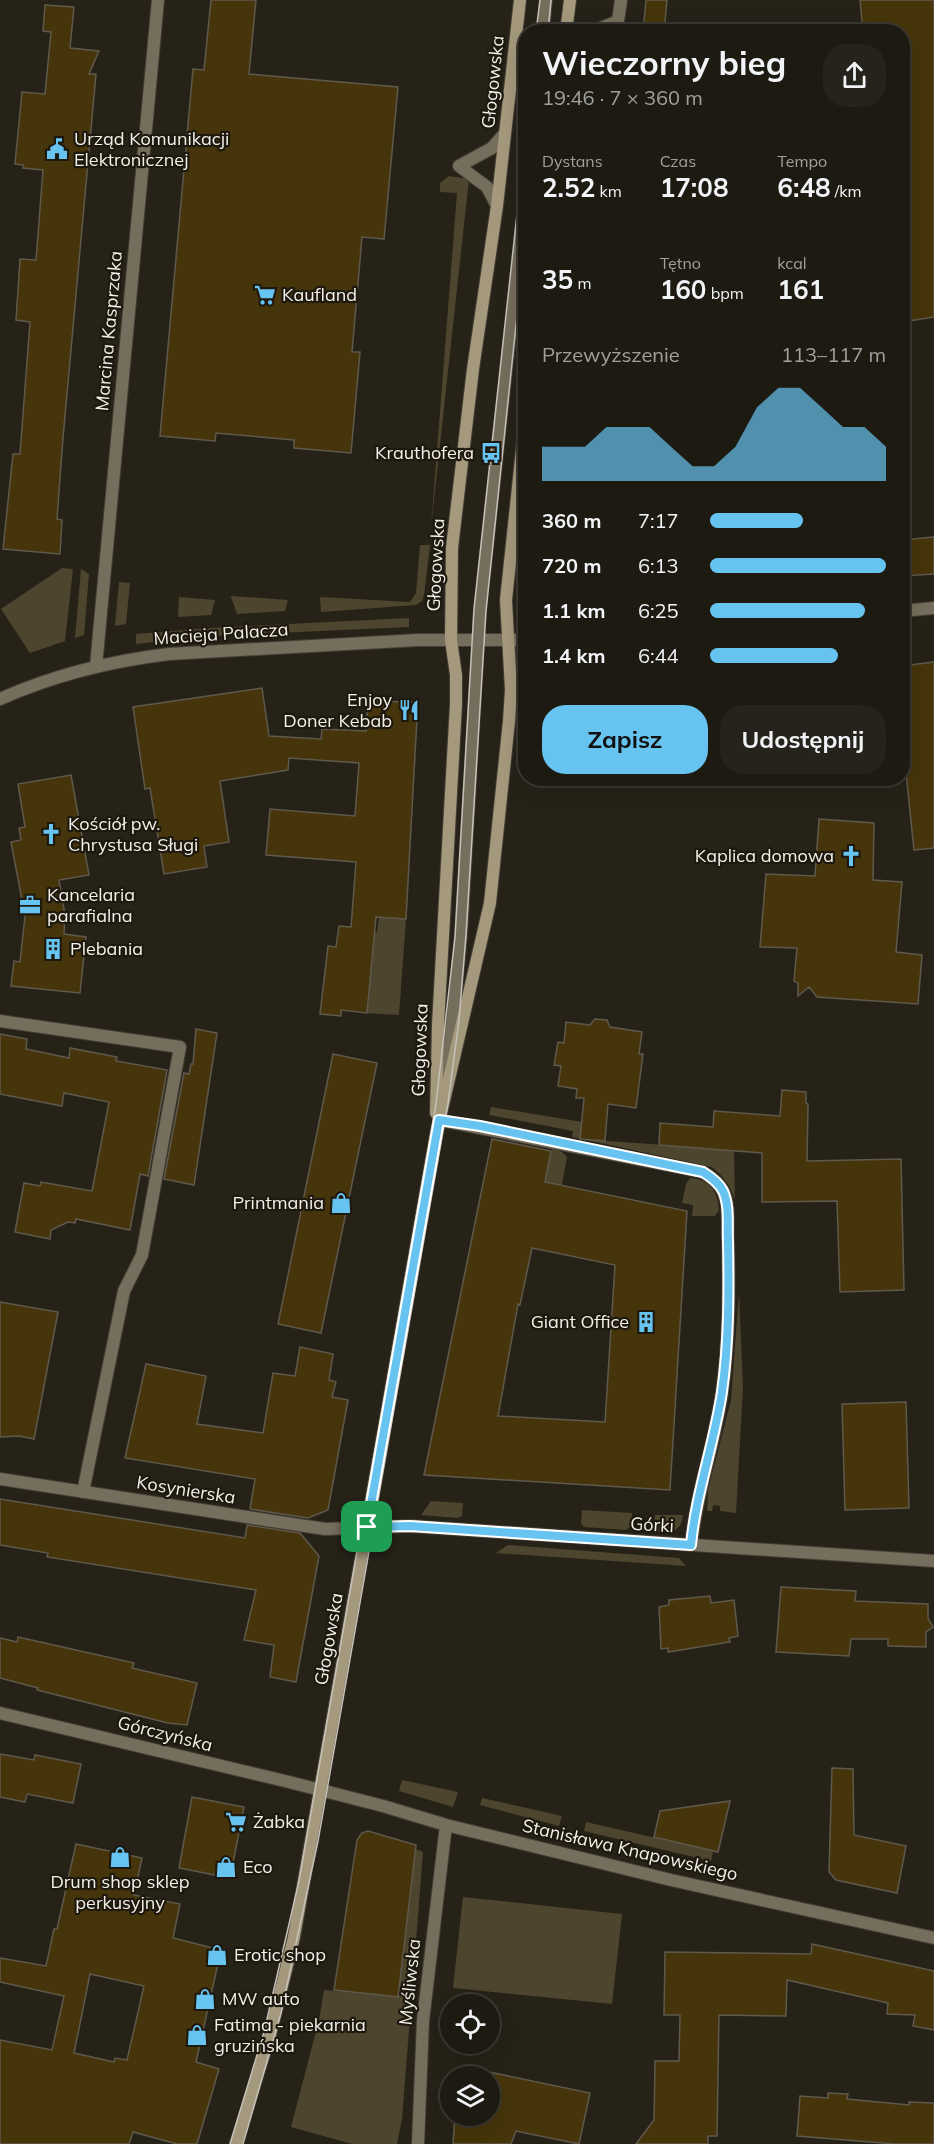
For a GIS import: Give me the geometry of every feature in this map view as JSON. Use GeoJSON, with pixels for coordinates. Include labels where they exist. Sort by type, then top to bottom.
{"type":"FeatureCollection","features":[{"type":"Feature","properties":{"kind":"street","name":"Marcina Kasprzaka"},"geometry":{"type":"LineString","coordinates":[[96,666],[158,0]]}},
{"type":"Feature","properties":{"kind":"street","name":"Głogowska"},"geometry":{"type":"LineString","coordinates":[[436,1135],[438,1025],[456,704],[456,675],[451,640],[452,549],[473,369],[497,206],[520,0]]}},
{"type":"Feature","properties":{"kind":"street"},"geometry":{"type":"LineString","coordinates":[[544,24],[546,0]]}},
{"type":"Feature","properties":{"kind":"street"},"geometry":{"type":"LineString","coordinates":[[567,24],[570,0]]}},
{"type":"Feature","properties":{"kind":"street"},"geometry":{"type":"LineString","coordinates":[[611,24],[618,21],[621,0]]}},
{"type":"Feature","properties":{"kind":"street"},"geometry":{"type":"LineString","coordinates":[[497,206],[487,187],[459,166],[492,148],[505,134]]}},
{"type":"Feature","properties":{"kind":"street"},"geometry":{"type":"LineString","coordinates":[[436,1135],[453,1018],[484,558],[518,258]]}},
{"type":"Feature","properties":{"kind":"street","name":"Głogowska"},"geometry":{"type":"LineString","coordinates":[[236,2144],[259,2072],[296,1927],[436,1135],[495,877],[511,690],[507,640],[508,573],[518,484]]}},
{"type":"Feature","properties":{"kind":"street"},"geometry":{"type":"LineString","coordinates":[[910,610],[934,608]]}},
{"type":"Feature","properties":{"kind":"street","name":"Macieja Palacza"},"geometry":{"type":"LineString","coordinates":[[0,699],[40,683],[96,666],[198,651],[451,640],[518,640]]}},
{"type":"Feature","properties":{"kind":"street"},"geometry":{"type":"LineString","coordinates":[[0,1021],[180,1047],[142,1256],[124,1291],[82,1492]]}},
{"type":"Feature","properties":{"kind":"street"},"geometry":{"type":"LineString","coordinates":[[439,1120],[480,1126],[703,1172],[715,1180],[723,1192],[727,1212],[729,1299],[725,1363],[722,1394],[694,1515],[691,1545]]}},
{"type":"Feature","properties":{"kind":"street","name":"Kosynierska"},"geometry":{"type":"LineString","coordinates":[[0,1479],[325,1529],[367,1527]]}},
{"type":"Feature","properties":{"kind":"street","name":"Górki"},"geometry":{"type":"LineString","coordinates":[[367,1527],[410,1526],[934,1561]]}},
{"type":"Feature","properties":{"kind":"street","name":"Górczyńska"},"geometry":{"type":"LineString","coordinates":[[0,1713],[321,1790]]}},
{"type":"Feature","properties":{"kind":"street","name":"Stanisława Knapowskiego"},"geometry":{"type":"LineString","coordinates":[[321,1790],[446,1825],[672,1880],[934,1938]]}},
{"type":"Feature","properties":{"kind":"street","name":"Myśliwska"},"geometry":{"type":"LineString","coordinates":[[418,2144],[423,2021],[446,1825]]}},
{"type":"Feature","properties":{"kind":"shaded area"},"geometry":{"type":"Polygon","coordinates":[[[449,176],[469,179],[431,527],[457,193],[440,192],[440,183],[449,176]]]}},
{"type":"Feature","properties":{"kind":"shaded area"},"geometry":{"type":"Polygon","coordinates":[[[420,545],[430,545],[422,601],[416,605],[321,612],[320,597],[410,602],[416,593],[420,545]]]}},
{"type":"Feature","properties":{"kind":"shaded area"},"geometry":{"type":"Polygon","coordinates":[[[62,568],[73,569],[65,641],[30,653],[1,609],[62,568]]]}},
{"type":"Feature","properties":{"kind":"shaded area"},"geometry":{"type":"Polygon","coordinates":[[[81,569],[89,574],[84,635],[75,638],[81,569]]]}},
{"type":"Feature","properties":{"kind":"shaded area"},"geometry":{"type":"Polygon","coordinates":[[[119,582],[130,583],[126,624],[115,626],[119,582]]]}},
{"type":"Feature","properties":{"kind":"shaded area"},"geometry":{"type":"Polygon","coordinates":[[[231,596],[288,600],[285,611],[237,614],[231,596]]]}},
{"type":"Feature","properties":{"kind":"shaded area"},"geometry":{"type":"Polygon","coordinates":[[[179,597],[215,600],[211,615],[178,617],[179,597]]]}},
{"type":"Feature","properties":{"kind":"shaded area"},"geometry":{"type":"Polygon","coordinates":[[[409,618],[409,627],[211,636],[136,644],[136,634],[409,618]]]}},
{"type":"Feature","properties":{"kind":"shaded area"},"geometry":{"type":"Polygon","coordinates":[[[379,917],[406,919],[399,1015],[367,1013],[373,951],[371,933],[377,932],[379,917]]]}},
{"type":"Feature","properties":{"kind":"shaded area"},"geometry":{"type":"Polygon","coordinates":[[[491,1107],[582,1122],[581,1139],[572,1137],[573,1131],[489,1115],[491,1107]]]}},
{"type":"Feature","properties":{"kind":"shaded area"},"geometry":{"type":"Polygon","coordinates":[[[582,1139],[734,1150],[735,1200],[726,1182],[712,1167],[582,1139]]]}},
{"type":"Feature","properties":{"kind":"shaded area"},"geometry":{"type":"Polygon","coordinates":[[[552,1149],[562,1152],[567,1157],[561,1189],[544,1185],[552,1149]]]}},
{"type":"Feature","properties":{"kind":"shaded area"},"geometry":{"type":"Polygon","coordinates":[[[690,1178],[703,1181],[715,1192],[719,1210],[715,1216],[692,1216],[693,1205],[682,1203],[686,1184],[690,1178]]]}},
{"type":"Feature","properties":{"kind":"shaded area"},"geometry":{"type":"Polygon","coordinates":[[[739,1292],[743,1388],[736,1513],[720,1511],[720,1506],[713,1505],[712,1511],[707,1511],[708,1490],[731,1400],[739,1292]]]}},
{"type":"Feature","properties":{"kind":"shaded area"},"geometry":{"type":"Polygon","coordinates":[[[431,1501],[463,1503],[462,1516],[458,1518],[421,1515],[431,1501]]]}},
{"type":"Feature","properties":{"kind":"shaded area"},"geometry":{"type":"Polygon","coordinates":[[[582,1510],[632,1513],[631,1526],[626,1530],[584,1527],[581,1523],[582,1510]]]}},
{"type":"Feature","properties":{"kind":"shaded area"},"geometry":{"type":"Polygon","coordinates":[[[655,1515],[683,1515],[678,1528],[658,1532],[654,1527],[655,1515]]]}},
{"type":"Feature","properties":{"kind":"shaded area"},"geometry":{"type":"Polygon","coordinates":[[[508,1545],[679,1558],[686,1566],[496,1553],[508,1545]]]}},
{"type":"Feature","properties":{"kind":"shaded area"},"geometry":{"type":"Polygon","coordinates":[[[402,1780],[458,1792],[453,1807],[399,1791],[402,1780]]]}},
{"type":"Feature","properties":{"kind":"shaded area"},"geometry":{"type":"Polygon","coordinates":[[[482,1798],[562,1816],[559,1826],[480,1805],[482,1798]]]}},
{"type":"Feature","properties":{"kind":"shaded area"},"geometry":{"type":"Polygon","coordinates":[[[586,1822],[713,1851],[711,1861],[584,1831],[586,1822]]]}},
{"type":"Feature","properties":{"kind":"shaded area"},"geometry":{"type":"Polygon","coordinates":[[[416,1849],[423,1852],[402,2119],[397,2144],[352,2144],[291,2127],[319,2020],[324,1990],[398,1997],[416,1849]]]}},
{"type":"Feature","properties":{"kind":"shaded area"},"geometry":{"type":"Polygon","coordinates":[[[463,1897],[622,1914],[612,2004],[453,1988],[463,1897]]]}},
{"type":"Feature","properties":{"kind":"building","name":"Kaufland"},"geometry":{"type":"Polygon","coordinates":[[[211,0],[256,0],[249,74],[398,87],[384,239],[362,237],[352,352],[360,352],[351,453],[294,448],[294,440],[216,433],[215,441],[160,436],[193,69],[204,70],[211,0]]]}},
{"type":"Feature","properties":{"kind":"building"},"geometry":{"type":"Polygon","coordinates":[[[646,0],[667,0],[665,24],[644,24],[646,0]]]}},
{"type":"Feature","properties":{"kind":"building"},"geometry":{"type":"Polygon","coordinates":[[[860,0],[934,0],[934,317],[910,321],[910,24],[862,24],[860,0]]]}},
{"type":"Feature","properties":{"kind":"building"},"geometry":{"type":"Polygon","coordinates":[[[45,5],[74,7],[70,48],[99,51],[89,74],[96,74],[63,438],[57,519],[62,520],[60,554],[3,549],[13,454],[20,454],[30,322],[16,320],[20,259],[36,260],[43,170],[23,168],[23,165],[15,164],[22,92],[45,94],[51,32],[43,31],[45,5]]]}},
{"type":"Feature","properties":{"kind":"building"},"geometry":{"type":"Polygon","coordinates":[[[934,537],[934,574],[910,576],[910,539],[934,537]]]}},
{"type":"Feature","properties":{"kind":"building"},"geometry":{"type":"Polygon","coordinates":[[[934,662],[934,848],[914,850],[907,786],[910,786],[910,665],[934,662]]]}},
{"type":"Feature","properties":{"kind":"building"},"geometry":{"type":"Polygon","coordinates":[[[262,688],[269,736],[321,739],[322,729],[366,731],[368,701],[413,702],[412,718],[417,718],[406,919],[376,917],[367,1013],[341,1010],[341,1016],[320,1014],[328,946],[336,947],[339,926],[351,927],[356,862],[266,855],[270,809],[355,816],[359,763],[289,758],[288,770],[220,781],[229,842],[204,846],[207,867],[164,874],[150,788],[145,789],[133,707],[262,688]]]}},
{"type":"Feature","properties":{"kind":"building"},"geometry":{"type":"Polygon","coordinates":[[[71,775],[89,875],[59,880],[65,915],[64,934],[86,937],[80,993],[11,986],[14,961],[20,962],[25,916],[11,842],[21,840],[19,828],[25,827],[18,784],[71,775]]]}},
{"type":"Feature","properties":{"kind":"building"},"geometry":{"type":"Polygon","coordinates":[[[819,819],[874,823],[873,880],[902,882],[896,952],[922,955],[918,1004],[817,997],[809,987],[798,996],[798,983],[794,981],[797,948],[760,947],[766,874],[815,876],[819,819]]]}},
{"type":"Feature","properties":{"kind":"building"},"geometry":{"type":"Polygon","coordinates":[[[595,1019],[607,1020],[610,1027],[642,1032],[639,1054],[643,1054],[636,1108],[608,1104],[605,1141],[580,1139],[584,1098],[576,1098],[577,1089],[558,1086],[561,1066],[554,1065],[558,1042],[564,1043],[566,1022],[590,1025],[595,1019]]]}},
{"type":"Feature","properties":{"kind":"building"},"geometry":{"type":"Polygon","coordinates":[[[196,1029],[217,1033],[194,1185],[164,1179],[184,1073],[189,1074],[191,1064],[193,1064],[196,1029]]]}},
{"type":"Feature","properties":{"kind":"building"},"geometry":{"type":"Polygon","coordinates":[[[0,1034],[27,1039],[26,1049],[69,1058],[70,1048],[117,1057],[116,1061],[167,1070],[148,1176],[140,1174],[130,1230],[76,1219],[75,1223],[68,1222],[51,1230],[50,1239],[15,1232],[24,1183],[40,1186],[41,1182],[92,1191],[109,1102],[64,1093],[62,1106],[0,1094],[0,1034]]]}},
{"type":"Feature","properties":{"kind":"building"},"geometry":{"type":"Polygon","coordinates":[[[333,1054],[377,1063],[321,1333],[278,1324],[333,1054]]]}},
{"type":"Feature","properties":{"kind":"building"},"geometry":{"type":"Polygon","coordinates":[[[782,1090],[806,1092],[806,1103],[808,1104],[807,1161],[901,1159],[904,1290],[840,1292],[837,1201],[762,1202],[762,1153],[659,1145],[660,1123],[713,1127],[714,1111],[780,1116],[782,1090]]]}},
{"type":"Feature","properties":{"kind":"building","name":"Giant Office"},"geometry":{"type":"Polygon","coordinates":[[[492,1139],[551,1151],[545,1182],[687,1211],[670,1490],[424,1475],[492,1139]],[[532,1248],[520,1305],[518,1304],[498,1416],[605,1422],[615,1265],[532,1248]]]}},
{"type":"Feature","properties":{"kind":"building"},"geometry":{"type":"Polygon","coordinates":[[[0,1302],[58,1312],[34,1439],[19,1436],[0,1437],[0,1302]]]}},
{"type":"Feature","properties":{"kind":"building"},"geometry":{"type":"Polygon","coordinates":[[[300,1347],[333,1354],[329,1380],[336,1382],[332,1397],[348,1400],[328,1510],[308,1518],[250,1509],[255,1479],[125,1458],[146,1364],[206,1376],[197,1424],[263,1433],[273,1373],[295,1376],[300,1347]]]}},
{"type":"Feature","properties":{"kind":"building"},"geometry":{"type":"Polygon","coordinates":[[[906,1402],[909,1508],[845,1510],[842,1404],[906,1402]]]}},
{"type":"Feature","properties":{"kind":"building"},"geometry":{"type":"Polygon","coordinates":[[[0,1499],[245,1538],[247,1525],[300,1533],[319,1556],[296,1682],[270,1677],[274,1645],[244,1640],[256,1590],[47,1557],[48,1553],[0,1545],[0,1499]]]}},
{"type":"Feature","properties":{"kind":"building"},"geometry":{"type":"Polygon","coordinates":[[[781,1587],[856,1591],[855,1601],[928,1604],[928,1618],[933,1627],[926,1632],[926,1647],[888,1646],[888,1639],[851,1639],[849,1656],[776,1652],[781,1587]]]}},
{"type":"Feature","properties":{"kind":"building"},"geometry":{"type":"Polygon","coordinates":[[[710,1596],[711,1603],[734,1600],[738,1636],[729,1638],[730,1642],[668,1652],[668,1648],[661,1649],[659,1607],[669,1605],[669,1600],[710,1596]]]}},
{"type":"Feature","properties":{"kind":"building"},"geometry":{"type":"Polygon","coordinates":[[[18,1637],[134,1663],[132,1668],[197,1683],[187,1725],[168,1723],[37,1690],[38,1688],[0,1678],[0,1638],[17,1642],[18,1637]]]}},
{"type":"Feature","properties":{"kind":"building"},"geometry":{"type":"Polygon","coordinates":[[[0,1754],[34,1760],[35,1755],[81,1764],[73,1803],[27,1794],[25,1802],[0,1797],[0,1754]]]}},
{"type":"Feature","properties":{"kind":"building"},"geometry":{"type":"Polygon","coordinates":[[[832,1768],[853,1769],[854,1835],[906,1846],[897,1893],[836,1880],[829,1872],[832,1768]]]}},
{"type":"Feature","properties":{"kind":"building"},"geometry":{"type":"Polygon","coordinates":[[[192,1797],[244,1807],[230,1878],[179,1868],[192,1797]]]}},
{"type":"Feature","properties":{"kind":"building"},"geometry":{"type":"Polygon","coordinates":[[[730,1801],[718,1852],[654,1837],[660,1811],[730,1801]]]}},
{"type":"Feature","properties":{"kind":"building"},"geometry":{"type":"Polygon","coordinates":[[[368,1831],[416,1845],[398,1997],[334,1990],[357,1840],[362,1833],[368,1831]]]}},
{"type":"Feature","properties":{"kind":"building"},"geometry":{"type":"Polygon","coordinates":[[[76,1844],[142,1858],[134,1895],[180,1904],[173,1938],[221,1950],[196,2062],[219,2069],[197,2144],[177,2144],[133,2132],[129,2144],[0,2144],[0,2040],[52,2050],[64,1996],[0,1982],[0,1958],[46,1966],[54,1929],[57,1929],[76,1844]],[[90,1974],[74,2053],[114,2062],[115,2058],[127,2060],[144,1986],[90,1974]]]}},
{"type":"Feature","properties":{"kind":"building"},"geometry":{"type":"Polygon","coordinates":[[[812,1944],[934,1971],[934,2030],[913,2026],[915,2015],[887,2014],[888,2003],[787,1980],[786,2016],[719,2015],[717,2136],[708,2136],[708,2144],[636,2144],[654,2120],[655,2061],[679,2061],[680,2015],[664,2015],[665,1952],[811,1954],[812,1944]]]}},
{"type":"Feature","properties":{"kind":"building"},"geometry":{"type":"Polygon","coordinates":[[[500,2074],[590,2093],[579,2144],[516,2131],[511,2144],[453,2144],[454,2126],[500,2126],[500,2074]]]}},
{"type":"Feature","properties":{"kind":"building"},"geometry":{"type":"Polygon","coordinates":[[[828,2093],[848,2094],[847,2099],[909,2105],[909,2102],[934,2103],[934,2144],[895,2144],[797,2136],[800,2096],[828,2098],[828,2093]]]}},
{"type":"Feature","properties":{"kind":"tram line"},"geometry":{"type":"LineString","coordinates":[[537,24],[540,0]]}},
{"type":"Feature","properties":{"kind":"tram line"},"geometry":{"type":"LineString","coordinates":[[549,24],[551,0]]}},
{"type":"Feature","properties":{"kind":"tram line"},"geometry":{"type":"LineString","coordinates":[[230,2144],[264,2032],[299,1881],[436,1104],[455,937],[474,609],[518,205]]}},
{"type":"Feature","properties":{"kind":"tram line"},"geometry":{"type":"LineString","coordinates":[[243,2144],[281,2013],[318,1841],[448,1103],[459,1020],[466,935],[486,611],[518,306]]}},
{"type":"Feature","properties":{"kind":"place","name":"Urząd Komunikacji Elektronicznej"},"geometry":{"type":"Point","coordinates":[57,149]}},
{"type":"Feature","properties":{"kind":"place","name":"Kaufland"},"geometry":{"type":"Point","coordinates":[265,295]}},
{"type":"Feature","properties":{"kind":"place","name":"Krauthofera"},"geometry":{"type":"Point","coordinates":[491,453]}},
{"type":"Feature","properties":{"kind":"place","name":"Enjoy Doner Kebab"},"geometry":{"type":"Point","coordinates":[409,710]}},
{"type":"Feature","properties":{"kind":"place","name":"Kościół pw. Chrystusa Sługi"},"geometry":{"type":"Point","coordinates":[51,834]}},
{"type":"Feature","properties":{"kind":"place","name":"Kaplica domowa"},"geometry":{"type":"Point","coordinates":[851,856]}},
{"type":"Feature","properties":{"kind":"place","name":"Kancelaria parafialna"},"geometry":{"type":"Point","coordinates":[30,905]}},
{"type":"Feature","properties":{"kind":"place","name":"Plebania"},"geometry":{"type":"Point","coordinates":[53,949]}},
{"type":"Feature","properties":{"kind":"place","name":"Printmania"},"geometry":{"type":"Point","coordinates":[341,1203]}},
{"type":"Feature","properties":{"kind":"place","name":"Giant Office"},"geometry":{"type":"Point","coordinates":[646,1322]}},
{"type":"Feature","properties":{"kind":"place","name":"Żabka"},"geometry":{"type":"Point","coordinates":[236,1822]}},
{"type":"Feature","properties":{"kind":"place","name":"Drum shop sklep perkusyjny"},"geometry":{"type":"Point","coordinates":[120,1857]}},
{"type":"Feature","properties":{"kind":"place","name":"Eco"},"geometry":{"type":"Point","coordinates":[226,1867]}},
{"type":"Feature","properties":{"kind":"place","name":"Erotic shop"},"geometry":{"type":"Point","coordinates":[217,1955]}},
{"type":"Feature","properties":{"kind":"place","name":"MW auto"},"geometry":{"type":"Point","coordinates":[205,1999]}},
{"type":"Feature","properties":{"kind":"place","name":"Fatima - piekarnia gruzińska"},"geometry":{"type":"Point","coordinates":[197,2035]}},
{"type":"Feature","properties":{"kind":"route"},"geometry":{"type":"LineString","coordinates":[[439,1120],[480,1126],[703,1172],[715,1180],[723,1192],[727,1212],[729,1299],[725,1363],[722,1394],[694,1515],[691,1545],[410,1526],[367,1527],[439,1120]]}}]}
